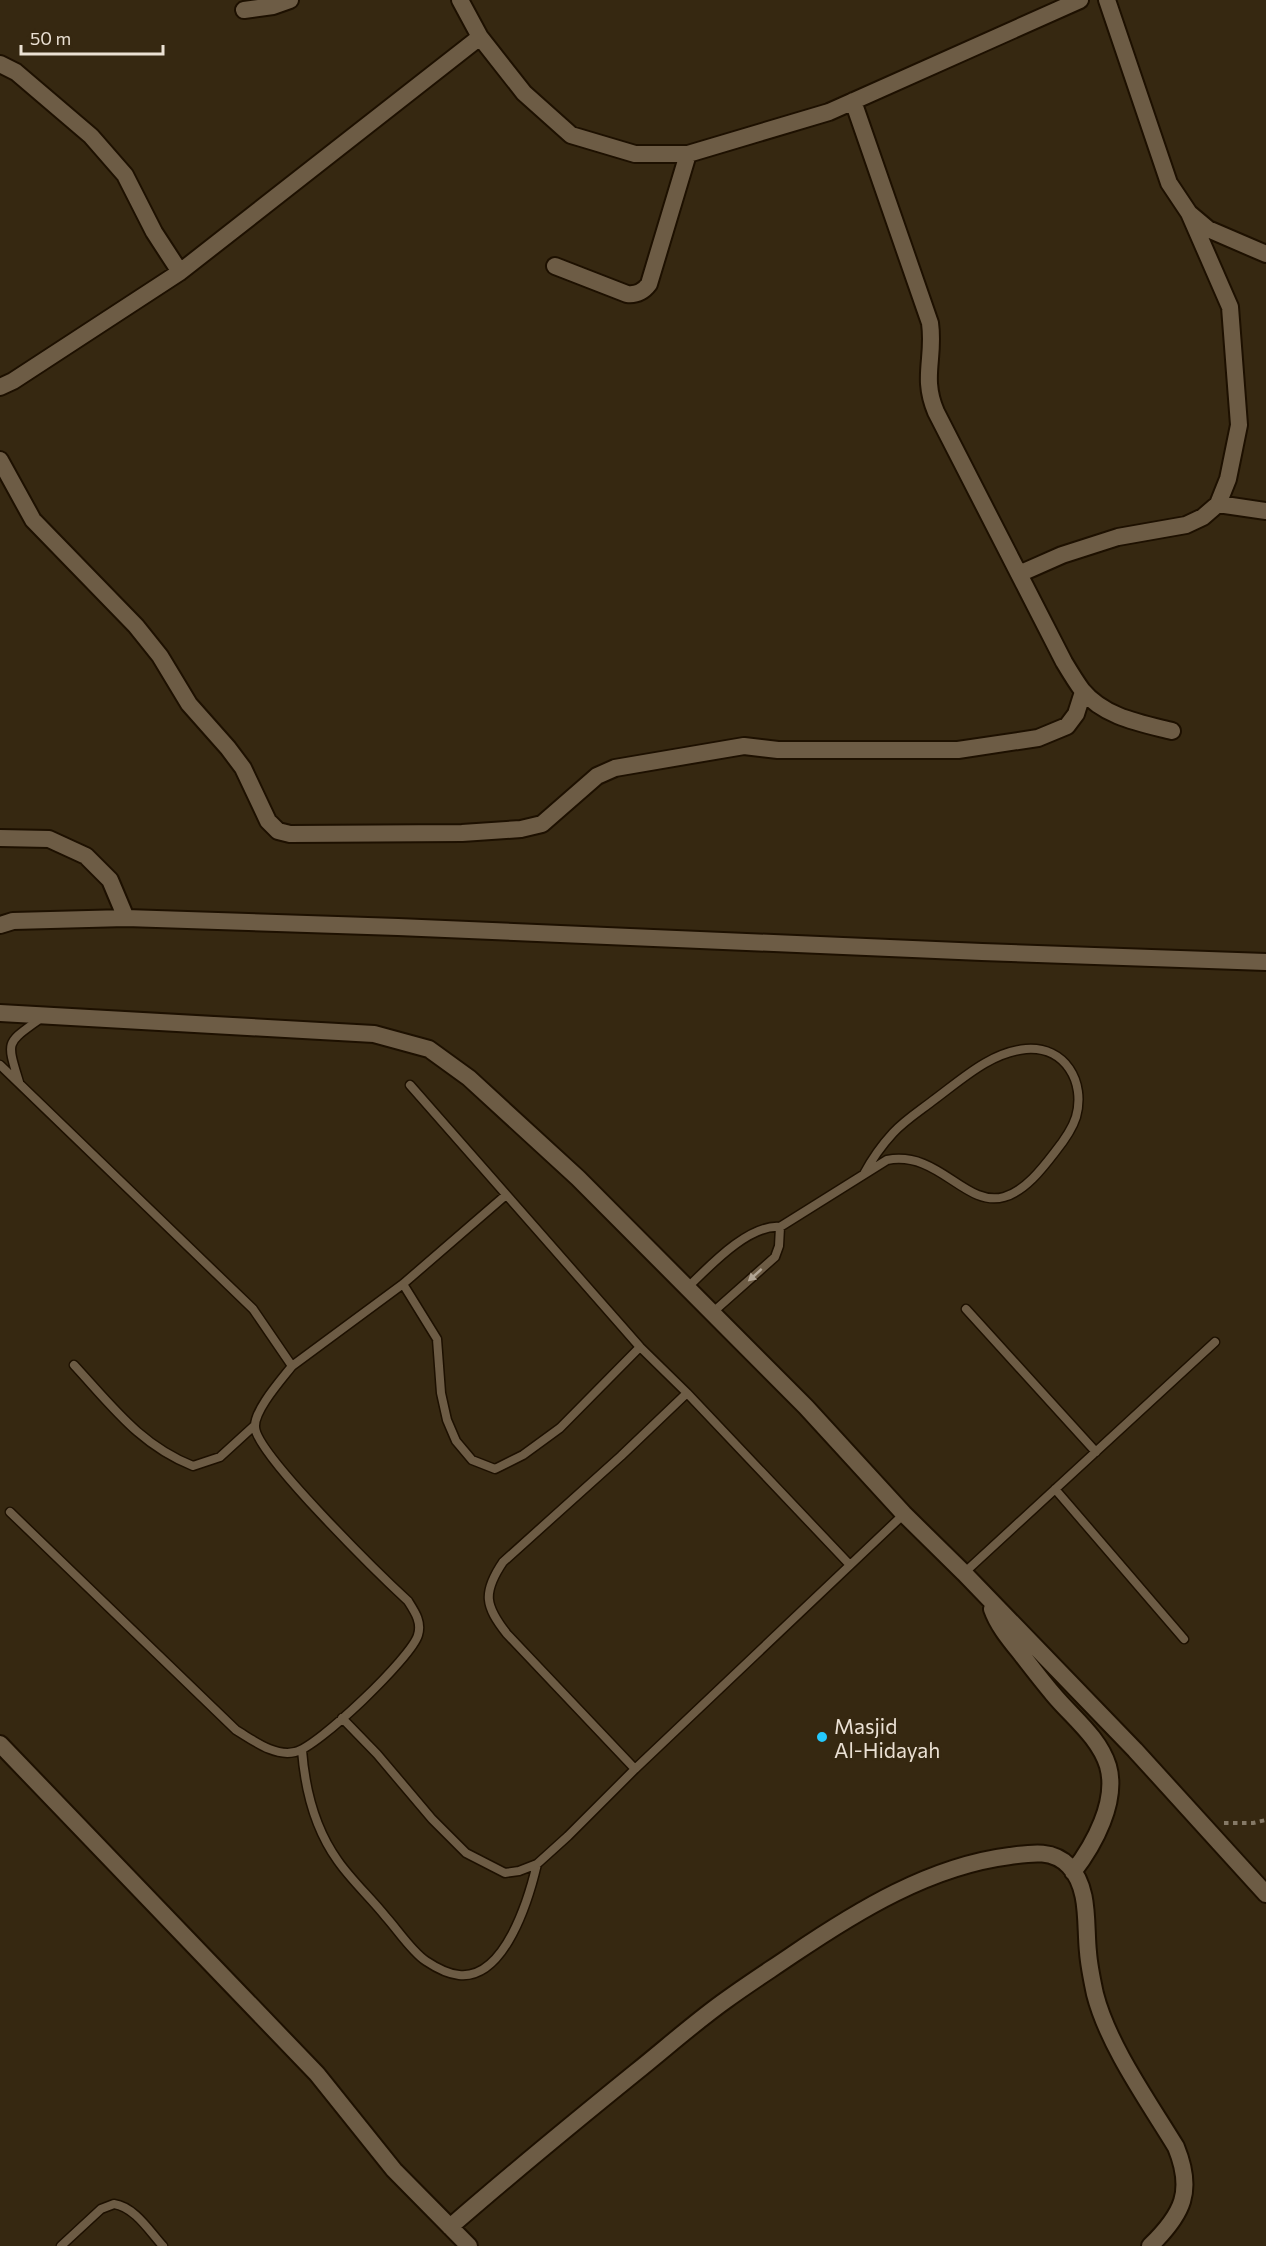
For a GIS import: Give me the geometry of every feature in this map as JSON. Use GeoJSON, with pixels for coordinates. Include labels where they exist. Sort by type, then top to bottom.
{"type":"FeatureCollection","features":[{"type":"Feature","properties":{"kind":"street"},"geometry":{"type":"LineString","coordinates":[[244,10],[273,6],[290,0]]}},
{"type":"Feature","properties":{"kind":"street"},"geometry":{"type":"LineString","coordinates":[[460,0],[480,38],[524,93],[571,135],[635,154],[688,154],[829,112],[1080,0]]}},
{"type":"Feature","properties":{"kind":"street"},"geometry":{"type":"LineString","coordinates":[[1019,574],[1062,555],[1119,537],[1186,525],[1203,517],[1218,504],[1228,479],[1239,425],[1230,307],[1189,213],[1169,183],[1107,0]]}},
{"type":"Feature","properties":{"kind":"street"},"geometry":{"type":"LineString","coordinates":[[0,387],[13,381],[180,272],[480,38]]}},
{"type":"Feature","properties":{"kind":"street"},"geometry":{"type":"LineString","coordinates":[[0,64],[16,72],[91,136],[125,175],[154,232],[180,272]]}},
{"type":"Feature","properties":{"kind":"street"},"geometry":{"type":"LineString","coordinates":[[853,101],[930,324],[932,338],[927,377],[930,397],[1019,574],[1064,662],[1083,692],[1102,708],[1123,718],[1172,731]]}},
{"type":"Feature","properties":{"kind":"street"},"geometry":{"type":"LineString","coordinates":[[555,266],[627,294],[635,295],[645,290],[649,284],[688,154]]}},
{"type":"Feature","properties":{"kind":"street"},"geometry":{"type":"LineString","coordinates":[[1189,213],[1208,229],[1266,254]]}},
{"type":"Feature","properties":{"kind":"street"},"geometry":{"type":"LineString","coordinates":[[0,460],[33,520],[136,626],[160,656],[189,704],[228,747],[243,768],[268,821],[278,831],[290,834],[451,833],[521,829],[542,824],[590,781],[615,768],[744,746],[778,750],[958,750],[1038,738],[1067,726],[1076,714],[1083,692]]}},
{"type":"Feature","properties":{"kind":"street"},"geometry":{"type":"LineString","coordinates":[[1218,504],[1266,511]]}},
{"type":"Feature","properties":{"kind":"street"},"geometry":{"type":"LineString","coordinates":[[0,838],[49,839],[86,856],[110,880],[126,918]]}},
{"type":"Feature","properties":{"kind":"street"},"geometry":{"type":"LineString","coordinates":[[0,925],[13,921],[126,918],[1266,962]]}},
{"type":"Feature","properties":{"kind":"street"},"geometry":{"type":"LineString","coordinates":[[0,1013],[374,1034],[429,1049],[469,1078],[561,1163],[806,1407],[904,1514],[964,1573],[1203,1823],[1266,1894]]}},
{"type":"Feature","properties":{"kind":"street"},"geometry":{"type":"LineString","coordinates":[[990,1600],[995,1617],[1004,1631],[1053,1694],[1087,1732],[1103,1755],[1108,1768],[1108,1798],[1103,1821],[1086,1855],[1073,1872]]}},
{"type":"Feature","properties":{"kind":"street"},"geometry":{"type":"LineString","coordinates":[[0,1744],[317,2074],[394,2170],[469,2246]]}},
{"type":"Feature","properties":{"kind":"street"},"geometry":{"type":"LineString","coordinates":[[450,2227],[510,2174],[726,2000],[823,1934],[878,1901],[942,1873],[996,1857],[1044,1853],[1062,1861],[1073,1872],[1082,1893],[1088,1953],[1096,1995],[1106,2026],[1176,2147],[1184,2166],[1184,2197],[1181,2208],[1172,2223],[1150,2246]]}},
{"type":"Feature","properties":{"kind":"lane"},"geometry":{"type":"LineString","coordinates":[[19,1082],[9,1050],[11,1042],[45,1015]]}},
{"type":"Feature","properties":{"kind":"lane"},"geometry":{"type":"LineString","coordinates":[[687,1288],[718,1259],[748,1236],[771,1227],[780,1227],[887,1160],[920,1161],[968,1190],[985,1197],[1000,1198],[1011,1195],[1036,1174],[1067,1137],[1076,1117],[1077,1082],[1061,1059],[1041,1050],[1026,1049],[1011,1052],[983,1064],[894,1132],[874,1156],[864,1174]]}},
{"type":"Feature","properties":{"kind":"lane"},"geometry":{"type":"LineString","coordinates":[[0,1065],[253,1309],[292,1365]]}},
{"type":"Feature","properties":{"kind":"lane"},"geometry":{"type":"LineString","coordinates":[[410,1085],[640,1347],[687,1393],[850,1565]]}},
{"type":"Feature","properties":{"kind":"lane"},"geometry":{"type":"LineString","coordinates":[[74,1365],[136,1433],[170,1457],[194,1466],[220,1457],[254,1426],[268,1398],[292,1365],[403,1284],[506,1195]]}},
{"type":"Feature","properties":{"kind":"lane"},"geometry":{"type":"LineString","coordinates":[[712,1313],[775,1257],[779,1246],[780,1227]]}},
{"type":"Feature","properties":{"kind":"lane"},"geometry":{"type":"LineString","coordinates":[[403,1284],[437,1339],[441,1393],[447,1420],[456,1441],[472,1460],[495,1469],[523,1455],[560,1428],[640,1347]]}},
{"type":"Feature","properties":{"kind":"lane"},"geometry":{"type":"LineString","coordinates":[[966,1309],[1096,1452]]}},
{"type":"Feature","properties":{"kind":"lane"},"geometry":{"type":"LineString","coordinates":[[964,1573],[1215,1342]]}},
{"type":"Feature","properties":{"kind":"lane"},"geometry":{"type":"LineString","coordinates":[[635,1769],[507,1634],[490,1610],[489,1596],[495,1573],[503,1562],[687,1393]]}},
{"type":"Feature","properties":{"kind":"lane"},"geometry":{"type":"LineString","coordinates":[[10,1512],[236,1730],[278,1752],[293,1753],[302,1750],[342,1718],[395,1667],[414,1644],[420,1627],[417,1616],[408,1601],[292,1484],[257,1437],[254,1426]]}},
{"type":"Feature","properties":{"kind":"lane"},"geometry":{"type":"LineString","coordinates":[[1055,1489],[1184,1639]]}},
{"type":"Feature","properties":{"kind":"lane"},"geometry":{"type":"LineString","coordinates":[[342,1718],[377,1754],[432,1819],[466,1853],[505,1873],[519,1871],[537,1864],[568,1836],[635,1769],[904,1514]]}},
{"type":"Feature","properties":{"kind":"lane"},"geometry":{"type":"LineString","coordinates":[[302,1750],[309,1797],[320,1829],[338,1862],[423,1959],[442,1970],[458,1975],[470,1974],[496,1958],[511,1939],[532,1885],[537,1864]]}},
{"type":"Feature","properties":{"kind":"lane"},"geometry":{"type":"LineString","coordinates":[[61,2246],[101,2209],[114,2204],[121,2205],[134,2215],[163,2246]]}},
{"type":"Feature","properties":{"kind":"path"},"geometry":{"type":"LineString","coordinates":[[1203,1823],[1253,1823],[1266,1820]]}},
{"type":"Feature","properties":{"kind":"place","name":"Masjid Al-Hidayah"},"geometry":{"type":"Point","coordinates":[822,1737]}}]}
